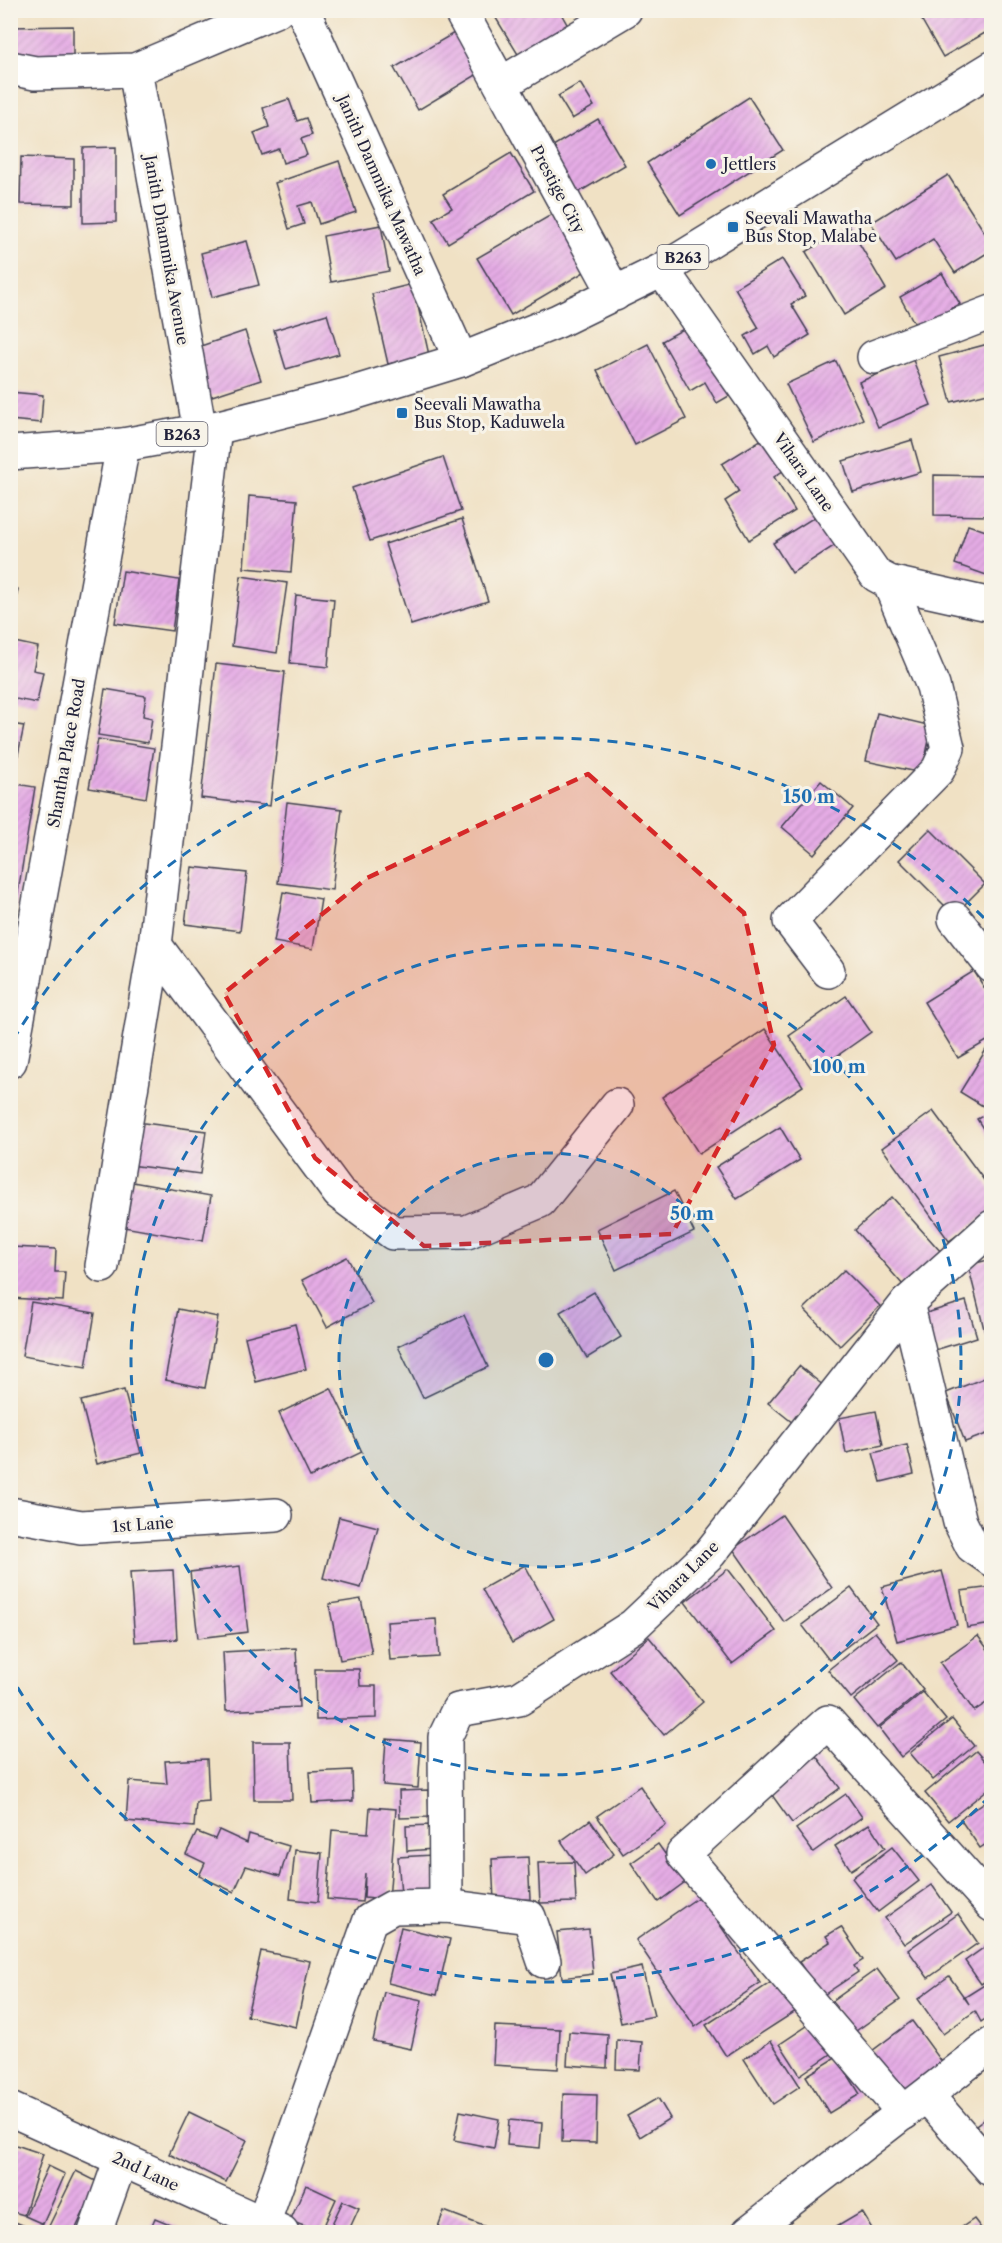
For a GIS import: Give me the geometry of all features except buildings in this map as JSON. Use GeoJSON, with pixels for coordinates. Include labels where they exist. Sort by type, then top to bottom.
{"type":"FeatureCollection","features":[{"type":"Feature","properties":{"kind":"street"},"geometry":{"type":"LineString","coordinates":[[10,68],[34,73],[135,70],[277,10]]}},
{"type":"Feature","properties":{"kind":"street","name":"Janith Dammika Mawatha"},"geometry":{"type":"LineString","coordinates":[[303,10],[461,360]]}},
{"type":"Feature","properties":{"kind":"street","name":"Prestige City"},"geometry":{"type":"LineString","coordinates":[[460,10],[615,294]]}},
{"type":"Feature","properties":{"kind":"street"},"geometry":{"type":"LineString","coordinates":[[501,84],[625,10]]}},
{"type":"Feature","properties":{"kind":"street","name":"B263"},"geometry":{"type":"LineString","coordinates":[[10,453],[123,445],[207,430],[350,394],[461,360],[615,294],[662,270],[992,68]]}},
{"type":"Feature","properties":{"kind":"street","name":"Janith Dhammika Avenue"},"geometry":{"type":"LineString","coordinates":[[102,1266],[155,945],[207,430],[135,70]]}},
{"type":"Feature","properties":{"kind":"street","name":"Vihara Lane"},"geometry":{"type":"LineString","coordinates":[[662,270],[876,576],[890,582],[992,605]]}},
{"type":"Feature","properties":{"kind":"street"},"geometry":{"type":"LineString","coordinates":[[874,357],[992,312]]}},
{"type":"Feature","properties":{"kind":"street","name":"Shantha Place Road"},"geometry":{"type":"LineString","coordinates":[[10,1060],[123,445]]}},
{"type":"Feature","properties":{"kind":"street"},"geometry":{"type":"LineString","coordinates":[[828,971],[790,921],[938,770],[948,748],[933,686],[890,582]]}},
{"type":"Feature","properties":{"kind":"street"},"geometry":{"type":"LineString","coordinates":[[955,919],[992,966]]}},
{"type":"Feature","properties":{"kind":"street"},"geometry":{"type":"LineString","coordinates":[[155,945],[339,1193],[393,1233],[467,1232],[540,1201],[617,1105]]}},
{"type":"Feature","properties":{"kind":"street","name":"Vihara Lane"},"geometry":{"type":"LineString","coordinates":[[446,1906],[445,1737],[458,1710],[519,1699],[633,1626],[710,1553],[907,1304],[992,1227]]}},
{"type":"Feature","properties":{"kind":"street"},"geometry":{"type":"LineString","coordinates":[[907,1304],[960,1522],[972,1546],[992,1560]]}},
{"type":"Feature","properties":{"kind":"street","name":"1st Lane"},"geometry":{"type":"LineString","coordinates":[[10,1514],[81,1527],[276,1515]]}},
{"type":"Feature","properties":{"kind":"street"},"geometry":{"type":"LineString","coordinates":[[992,1905],[828,1722],[683,1854],[916,2105],[992,2170]]}},
{"type":"Feature","properties":{"kind":"street"},"geometry":{"type":"LineString","coordinates":[[272,2228],[370,1920],[393,1907],[446,1906],[529,1917],[544,1961]]}},
{"type":"Feature","properties":{"kind":"street"},"geometry":{"type":"LineString","coordinates":[[749,2232],[992,2044]]}},
{"type":"Feature","properties":{"kind":"street","name":"2nd Lane"},"geometry":{"type":"LineString","coordinates":[[10,2109],[272,2228]]}},
{"type":"Feature","properties":{"kind":"street"},"geometry":{"type":"LineString","coordinates":[[95,2232],[121,2159]]}},
{"type":"Feature","properties":{"kind":"highlighted area"},"geometry":{"type":"Polygon","coordinates":[[[588,774],[744,913],[774,1045],[672,1234],[424,1246],[315,1158],[224,993],[367,878],[588,774]]]}},
{"type":"Feature","properties":{"kind":"place","name":"Jettlers"},"geometry":{"type":"Point","coordinates":[711,164]}},
{"type":"Feature","properties":{"kind":"place","name":"Seevali Mawatha Bus Stop, Malabe"},"geometry":{"type":"Point","coordinates":[733,227]}},
{"type":"Feature","properties":{"kind":"place","name":"Seevali Mawatha Bus Stop, Kaduwela"},"geometry":{"type":"Point","coordinates":[402,413]}}]}
